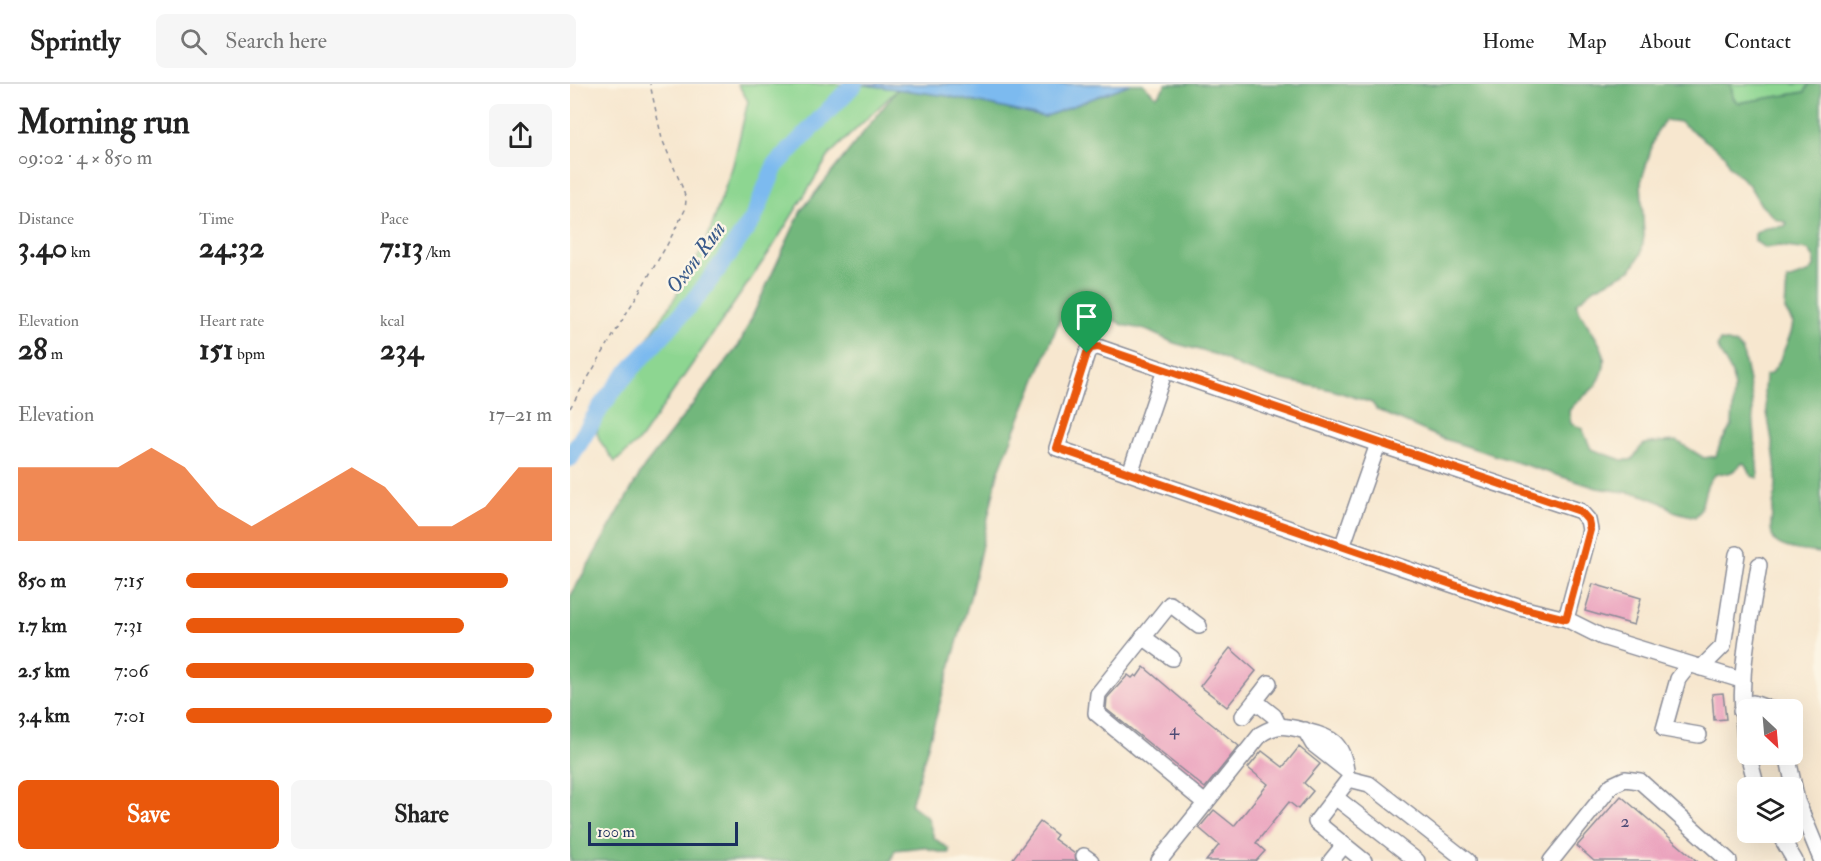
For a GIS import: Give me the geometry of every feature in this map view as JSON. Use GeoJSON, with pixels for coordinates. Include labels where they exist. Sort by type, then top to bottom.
{"type":"FeatureCollection","features":[{"type":"Feature","properties":{"kind":"street"},"geometry":{"type":"LineString","coordinates":[[1566,619],[1590,530],[1588,520],[1580,511],[1098,347],[1091,348],[1084,361],[1057,448],[1521,608],[1566,619],[1602,637],[1741,680]]}},
{"type":"Feature","properties":{"kind":"street"},"geometry":{"type":"LineString","coordinates":[[1130,473],[1165,370]]}},
{"type":"Feature","properties":{"kind":"street"},"geometry":{"type":"LineString","coordinates":[[1342,547],[1378,444]]}},
{"type":"Feature","properties":{"kind":"street"},"geometry":{"type":"LineString","coordinates":[[1699,735],[1664,729],[1678,679],[1723,646],[1737,554]]}},
{"type":"Feature","properties":{"kind":"street"},"geometry":{"type":"LineString","coordinates":[[1741,699],[1741,680],[1759,565]]}},
{"type":"Feature","properties":{"kind":"street"},"geometry":{"type":"LineString","coordinates":[[1199,626],[1170,604],[1098,694],[1096,713],[1205,803]]}},
{"type":"Feature","properties":{"kind":"street"},"geometry":{"type":"LineString","coordinates":[[1143,637],[1172,658]]}},
{"type":"Feature","properties":{"kind":"street"},"geometry":{"type":"LineString","coordinates":[[1243,716],[1269,683]]}},
{"type":"Feature","properties":{"kind":"street"},"geometry":{"type":"LineString","coordinates":[[1255,701],[1274,717],[1279,726]]}},
{"type":"Feature","properties":{"kind":"street"},"geometry":{"type":"LineString","coordinates":[[1163,859],[1260,734],[1274,726],[1279,726],[1305,730],[1313,744],[1348,774],[1369,784],[1467,861]]}},
{"type":"Feature","properties":{"kind":"street"},"geometry":{"type":"LineString","coordinates":[[1789,765],[1797,801],[1821,859]]}},
{"type":"Feature","properties":{"kind":"street"},"geometry":{"type":"LineString","coordinates":[[1348,774],[1335,797],[1316,822],[1364,861]]}},
{"type":"Feature","properties":{"kind":"street"},"geometry":{"type":"LineString","coordinates":[[1551,861],[1612,785],[1625,779],[1640,781],[1729,861]]}},
{"type":"Feature","properties":{"kind":"street"},"geometry":{"type":"LineString","coordinates":[[1335,797],[1417,861]]}},
{"type":"Feature","properties":{"kind":"street"},"geometry":{"type":"LineString","coordinates":[[1784,843],[1795,861]]}},
{"type":"Feature","properties":{"kind":"street"},"geometry":{"type":"LineString","coordinates":[[1331,861],[1344,845]]}},
{"type":"Feature","properties":{"kind":"path"},"geometry":{"type":"LineString","coordinates":[[570,408],[667,245],[685,210],[686,200],[683,189],[662,139],[650,84]]}},
{"type":"Feature","properties":{"kind":"green space"},"geometry":{"type":"Polygon","coordinates":[[[738,84],[859,84],[898,89],[830,154],[770,251],[640,440],[615,462],[597,433],[603,403],[670,306],[706,243],[733,165],[748,101],[738,84]]]}},
{"type":"Feature","properties":{"kind":"green space"},"geometry":{"type":"Polygon","coordinates":[[[1130,84],[1143,84],[1156,96],[1166,84],[1731,84],[1733,98],[1738,103],[1805,92],[1809,84],[1821,84],[1821,553],[1785,547],[1776,542],[1773,537],[1771,523],[1776,472],[1764,391],[1765,376],[1772,373],[1779,362],[1791,333],[1793,323],[1785,310],[1787,280],[1808,273],[1814,267],[1814,258],[1808,250],[1779,246],[1765,248],[1755,241],[1755,234],[1758,231],[1785,226],[1787,223],[1776,219],[1761,205],[1749,185],[1729,166],[1724,154],[1680,122],[1665,120],[1656,133],[1641,182],[1644,236],[1641,254],[1631,270],[1595,288],[1576,303],[1599,342],[1604,362],[1596,385],[1569,411],[1571,424],[1582,428],[1591,449],[1622,460],[1631,460],[1643,445],[1677,441],[1704,458],[1716,456],[1720,444],[1732,425],[1734,389],[1732,374],[1717,347],[1720,341],[1730,342],[1743,352],[1752,398],[1758,478],[1751,476],[1747,466],[1743,463],[1730,473],[1714,475],[1708,483],[1700,509],[1695,517],[1673,511],[1665,504],[1640,494],[1597,488],[1441,438],[1377,410],[1372,403],[1332,390],[1273,378],[1242,368],[1217,355],[1174,343],[1146,330],[1123,325],[1107,316],[1081,311],[1060,319],[998,473],[971,594],[911,805],[928,818],[934,838],[949,849],[949,853],[923,847],[895,850],[891,861],[570,861],[570,597],[644,467],[739,345],[801,211],[898,89],[948,96],[1044,117],[1130,84]]]}},
{"type":"Feature","properties":{"kind":"green space"},"geometry":{"type":"Polygon","coordinates":[[[1731,84],[1809,84],[1805,92],[1738,103],[1733,98],[1731,84]]]}},
{"type":"Feature","properties":{"kind":"water"},"geometry":{"type":"Polygon","coordinates":[[[859,84],[1130,84],[1044,117],[948,96],[859,84]]]}},
{"type":"Feature","properties":{"kind":"building"},"geometry":{"type":"Polygon","coordinates":[[[1593,584],[1641,598],[1634,625],[1585,611],[1593,584]]]}},
{"type":"Feature","properties":{"kind":"building"},"geometry":{"type":"Polygon","coordinates":[[[1230,648],[1256,671],[1227,707],[1200,686],[1230,648]]]}},
{"type":"Feature","properties":{"kind":"building"},"geometry":{"type":"Polygon","coordinates":[[[1144,667],[1239,746],[1205,788],[1106,709],[1107,698],[1128,675],[1132,678],[1135,675],[1137,677],[1144,667]]]}},
{"type":"Feature","properties":{"kind":"building"},"geometry":{"type":"Polygon","coordinates":[[[1723,693],[1726,719],[1714,720],[1712,694],[1723,693]]]}},
{"type":"Feature","properties":{"kind":"building"},"geometry":{"type":"Polygon","coordinates":[[[1299,747],[1320,764],[1304,783],[1313,791],[1298,809],[1289,802],[1256,843],[1265,851],[1256,861],[1206,861],[1219,845],[1199,828],[1214,810],[1234,826],[1268,784],[1248,768],[1262,751],[1283,767],[1299,747]]]}},
{"type":"Feature","properties":{"kind":"building"},"geometry":{"type":"Polygon","coordinates":[[[1621,796],[1697,861],[1594,861],[1577,846],[1621,796]]]}},
{"type":"Feature","properties":{"kind":"building"},"geometry":{"type":"Polygon","coordinates":[[[1040,822],[1057,835],[1054,839],[1075,854],[1076,861],[1011,861],[1040,822]]]}},
{"type":"Feature","properties":{"kind":"waterway","name":"Oxon Run"},"geometry":{"type":"LineString","coordinates":[[570,458],[602,405],[623,378],[697,297],[725,259],[753,219],[775,166],[854,84]]}},
{"type":"Feature","properties":{"kind":"route"},"geometry":{"type":"LineString","coordinates":[[1098,347],[1580,511],[1588,520],[1590,530],[1566,619],[1521,608],[1057,448],[1087,353],[1091,348],[1098,347]]}}]}
